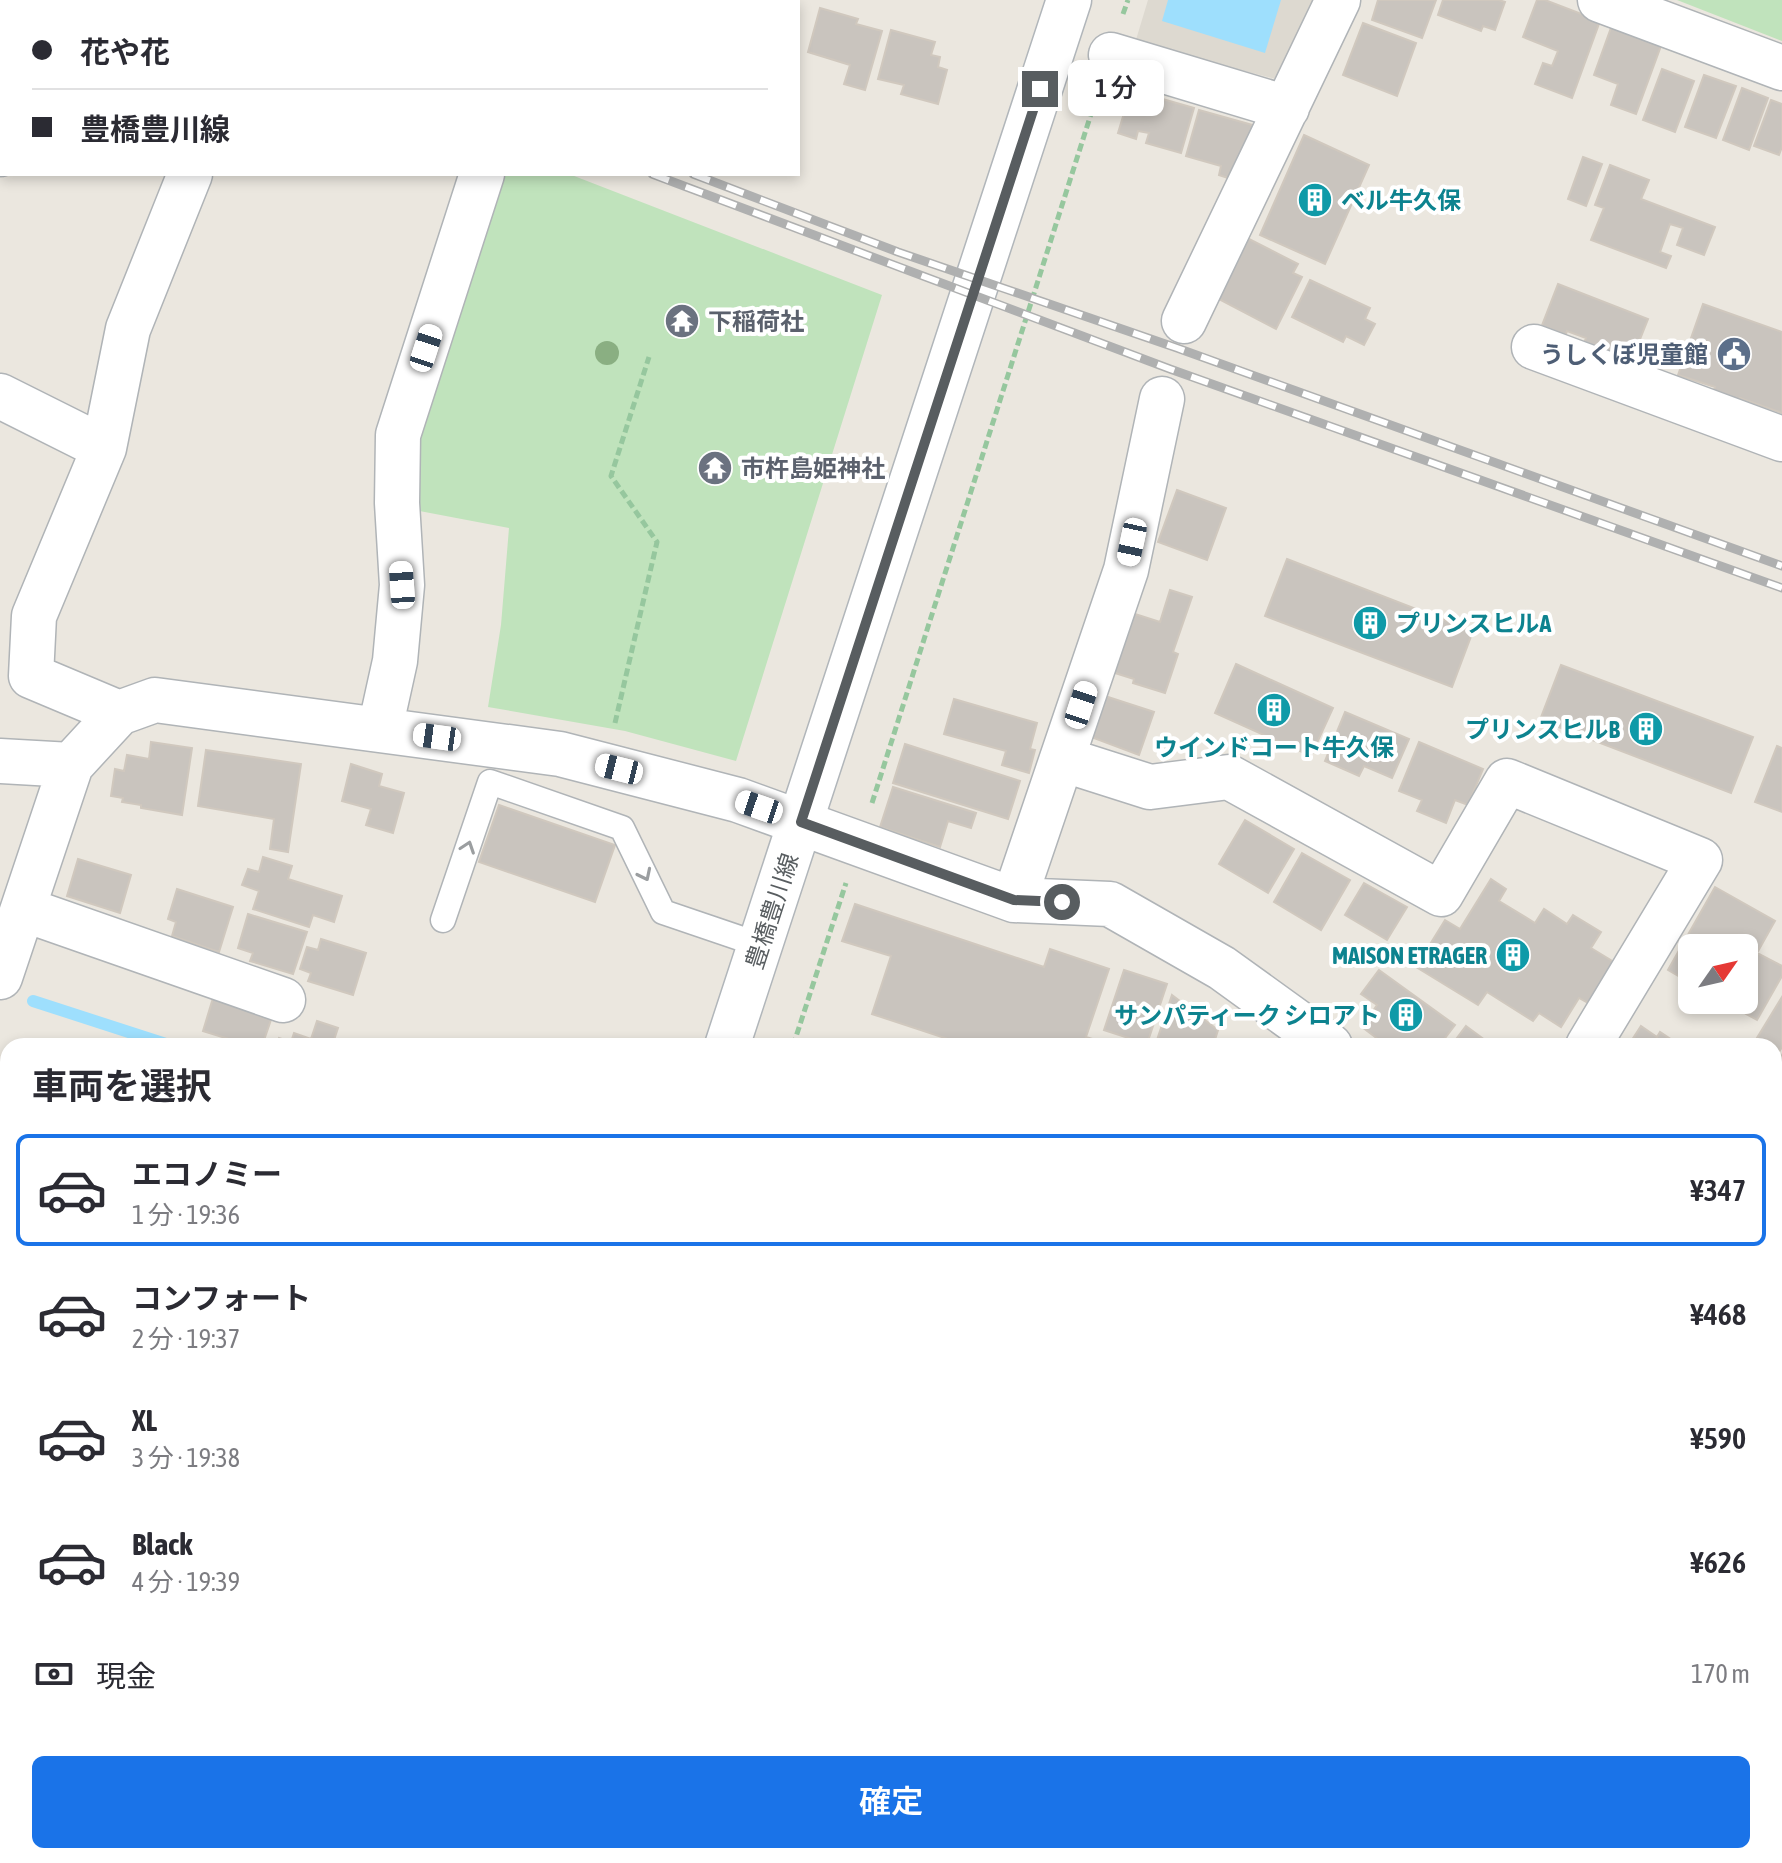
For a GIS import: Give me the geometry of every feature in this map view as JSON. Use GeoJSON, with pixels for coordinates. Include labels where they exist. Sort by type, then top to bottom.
{"type":"FeatureCollection","features":[{"type":"Feature","properties":{"kind":"street","name":"豊橋豊川線"},"geometry":{"type":"LineString","coordinates":[[730,1038],[1069,0]]}},
{"type":"Feature","properties":{"kind":"street"},"geometry":{"type":"LineString","coordinates":[[1184,321],[1338,0]]}},
{"type":"Feature","properties":{"kind":"street"},"geometry":{"type":"LineString","coordinates":[[1600,0],[1782,68]]}},
{"type":"Feature","properties":{"kind":"street"},"geometry":{"type":"LineString","coordinates":[[1111,55],[1287,108]]}},
{"type":"Feature","properties":{"kind":"street"},"geometry":{"type":"LineString","coordinates":[[119,713],[31,676],[34,616],[104,448],[128,329],[189,176]]}},
{"type":"Feature","properties":{"kind":"street"},"geometry":{"type":"LineString","coordinates":[[380,729],[395,661],[402,585],[397,503],[398,435],[481,176]]}},
{"type":"Feature","properties":{"kind":"street"},"geometry":{"type":"LineString","coordinates":[[1534,347],[1782,439]]}},
{"type":"Feature","properties":{"kind":"street"},"geometry":{"type":"LineString","coordinates":[[0,396],[104,448]]}},
{"type":"Feature","properties":{"kind":"street"},"geometry":{"type":"LineString","coordinates":[[1014,900],[1126,570],[1162,399]]}},
{"type":"Feature","properties":{"kind":"street"},"geometry":{"type":"LineString","coordinates":[[0,977],[71,765],[119,713],[155,700],[560,754],[738,800],[1014,900],[1110,904],[1222,968],[1319,1038]]}},
{"type":"Feature","properties":{"kind":"street"},"geometry":{"type":"LineString","coordinates":[[1062,759],[1150,787],[1229,777],[1441,894],[1507,781],[1700,860],[1593,1038]]}},
{"type":"Feature","properties":{"kind":"street"},"geometry":{"type":"LineString","coordinates":[[0,761],[71,765]]}},
{"type":"Feature","properties":{"kind":"street"},"geometry":{"type":"LineString","coordinates":[[23,909],[283,1000]]}},
{"type":"Feature","properties":{"kind":"lane"},"geometry":{"type":"LineString","coordinates":[[443,920],[490,782],[622,828],[663,912],[760,945]]}},
{"type":"Feature","properties":{"kind":"path"},"geometry":{"type":"LineString","coordinates":[[868,816],[1128,0]]}},
{"type":"Feature","properties":{"kind":"path"},"geometry":{"type":"LineString","coordinates":[[613,729],[657,542],[611,476],[649,357]]}},
{"type":"Feature","properties":{"kind":"path"},"geometry":{"type":"LineString","coordinates":[[796,1038],[850,871]]}},
{"type":"Feature","properties":{"kind":"shaded area"},"geometry":{"type":"Polygon","coordinates":[[[1148,0],[1319,0],[1280,80],[1135,43],[1148,0]]]}},
{"type":"Feature","properties":{"kind":"green space"},"geometry":{"type":"Polygon","coordinates":[[[1677,0],[1782,0],[1782,41],[1677,0]]]}},
{"type":"Feature","properties":{"kind":"green space"},"geometry":{"type":"Polygon","coordinates":[[[497,176],[574,176],[882,295],[736,761],[625,731],[488,707],[501,625],[509,528],[409,509],[413,436],[497,176]]]}},
{"type":"Feature","properties":{"kind":"water"},"geometry":{"type":"Polygon","coordinates":[[[1168,0],[1281,0],[1265,53],[1162,21],[1168,0]]]}},
{"type":"Feature","properties":{"kind":"building"},"geometry":{"type":"Polygon","coordinates":[[[1378,0],[1436,0],[1422,38],[1372,20],[1378,0]]]}},
{"type":"Feature","properties":{"kind":"building"},"geometry":{"type":"Polygon","coordinates":[[[1443,0],[1505,2],[1495,30],[1483,26],[1481,31],[1438,15],[1443,0]]]}},
{"type":"Feature","properties":{"kind":"building"},"geometry":{"type":"Polygon","coordinates":[[[1537,0],[1545,0],[1600,21],[1572,98],[1535,84],[1543,63],[1552,66],[1558,51],[1523,37],[1537,0]]]}},
{"type":"Feature","properties":{"kind":"building"},"geometry":{"type":"Polygon","coordinates":[[[820,8],[858,19],[856,24],[882,31],[865,90],[844,84],[850,65],[808,52],[820,8]]]}},
{"type":"Feature","properties":{"kind":"building"},"geometry":{"type":"Polygon","coordinates":[[[1363,23],[1416,43],[1397,96],[1343,75],[1363,23]]]}},
{"type":"Feature","properties":{"kind":"building"},"geometry":{"type":"Polygon","coordinates":[[[1612,25],[1662,43],[1636,114],[1611,105],[1618,84],[1594,75],[1612,25]]]}},
{"type":"Feature","properties":{"kind":"building"},"geometry":{"type":"Polygon","coordinates":[[[891,30],[935,42],[931,55],[940,57],[938,67],[947,70],[938,104],[901,94],[904,85],[878,79],[891,30]]]}},
{"type":"Feature","properties":{"kind":"building"},"geometry":{"type":"Polygon","coordinates":[[[1662,69],[1694,81],[1675,132],[1643,120],[1662,69]]]}},
{"type":"Feature","properties":{"kind":"building"},"geometry":{"type":"Polygon","coordinates":[[[1704,75],[1736,86],[1716,138],[1685,127],[1704,75]]]}},
{"type":"Feature","properties":{"kind":"building"},"geometry":{"type":"Polygon","coordinates":[[[1742,88],[1768,98],[1749,150],[1723,140],[1742,88]]]}},
{"type":"Feature","properties":{"kind":"building"},"geometry":{"type":"Polygon","coordinates":[[[1131,90],[1194,108],[1181,153],[1146,143],[1149,133],[1138,131],[1136,139],[1118,133],[1131,90]]]}},
{"type":"Feature","properties":{"kind":"building"},"geometry":{"type":"Polygon","coordinates":[[[1771,100],[1782,104],[1782,147],[1779,155],[1754,146],[1771,100]]]}},
{"type":"Feature","properties":{"kind":"building"},"geometry":{"type":"Polygon","coordinates":[[[1199,110],[1256,126],[1240,182],[1219,175],[1221,166],[1186,156],[1199,110]]]}},
{"type":"Feature","properties":{"kind":"building","name":"ベル牛久保"},"geometry":{"type":"Polygon","coordinates":[[[1304,135],[1369,165],[1325,264],[1260,235],[1304,135]]]}},
{"type":"Feature","properties":{"kind":"building"},"geometry":{"type":"Polygon","coordinates":[[[1583,157],[1602,164],[1586,206],[1568,199],[1583,157]]]}},
{"type":"Feature","properties":{"kind":"building"},"geometry":{"type":"Polygon","coordinates":[[[1610,165],[1649,180],[1641,199],[1715,227],[1704,255],[1677,245],[1683,228],[1670,224],[1660,252],[1671,256],[1666,268],[1591,240],[1604,208],[1595,205],[1610,165]]]}},
{"type":"Feature","properties":{"kind":"building"},"geometry":{"type":"Polygon","coordinates":[[[1247,238],[1298,264],[1293,273],[1302,277],[1276,329],[1217,298],[1247,238]]]}},
{"type":"Feature","properties":{"kind":"building"},"geometry":{"type":"Polygon","coordinates":[[[1310,280],[1370,308],[1365,319],[1375,324],[1364,345],[1346,336],[1343,342],[1292,317],[1310,280]]]}},
{"type":"Feature","properties":{"kind":"building"},"geometry":{"type":"Polygon","coordinates":[[[1558,284],[1648,319],[1631,362],[1584,343],[1586,338],[1567,331],[1565,337],[1541,328],[1558,284]]]}},
{"type":"Feature","properties":{"kind":"building","name":"うしくぼ児童館"},"geometry":{"type":"Polygon","coordinates":[[[1703,304],[1782,332],[1782,413],[1740,398],[1737,405],[1712,396],[1715,387],[1678,375],[1703,304]]]}},
{"type":"Feature","properties":{"kind":"building","name":"下稲荷社"},"geometry":{"type":"Polygon","coordinates":[[[675,310],[693,317],[688,331],[670,324],[675,310]]]}},
{"type":"Feature","properties":{"kind":"building","name":"市杵島姫神社"},"geometry":{"type":"Polygon","coordinates":[[[716,451],[732,468],[713,485],[698,469],[716,451]]]}},
{"type":"Feature","properties":{"kind":"building"},"geometry":{"type":"Polygon","coordinates":[[[1177,490],[1226,508],[1207,560],[1158,542],[1177,490]]]}},
{"type":"Feature","properties":{"kind":"building","name":"プリンスヒルA"},"geometry":{"type":"Polygon","coordinates":[[[1287,559],[1473,631],[1452,687],[1265,616],[1287,559]]]}},
{"type":"Feature","properties":{"kind":"building"},"geometry":{"type":"Polygon","coordinates":[[[1170,590],[1192,597],[1173,652],[1178,654],[1165,693],[1133,683],[1134,679],[1112,672],[1132,613],[1160,622],[1170,590]]]}},
{"type":"Feature","properties":{"kind":"building","name":"ウインドコート牛久保"},"geometry":{"type":"Polygon","coordinates":[[[1236,664],[1333,708],[1311,756],[1215,713],[1236,664]]]}},
{"type":"Feature","properties":{"kind":"building","name":"プリンスヒルB"},"geometry":{"type":"Polygon","coordinates":[[[1561,665],[1753,737],[1731,793],[1540,720],[1561,665]]]}},
{"type":"Feature","properties":{"kind":"building"},"geometry":{"type":"Polygon","coordinates":[[[1105,696],[1154,712],[1139,755],[1091,737],[1105,696]]]}},
{"type":"Feature","properties":{"kind":"building"},"geometry":{"type":"Polygon","coordinates":[[[954,699],[1037,723],[1030,749],[1035,750],[1029,773],[1002,765],[1006,751],[944,734],[954,699]]]}},
{"type":"Feature","properties":{"kind":"building"},"geometry":{"type":"Polygon","coordinates":[[[1345,712],[1409,739],[1392,778],[1364,766],[1359,776],[1325,761],[1345,712]]]}},
{"type":"Feature","properties":{"kind":"building"},"geometry":{"type":"Polygon","coordinates":[[[151,742],[192,748],[182,815],[141,808],[141,805],[122,802],[123,798],[111,796],[115,769],[124,771],[127,755],[149,759],[151,742]]]}},
{"type":"Feature","properties":{"kind":"building"},"geometry":{"type":"Polygon","coordinates":[[[1419,742],[1483,769],[1468,805],[1455,800],[1446,823],[1417,811],[1422,800],[1399,791],[1419,742]]]}},
{"type":"Feature","properties":{"kind":"building"},"geometry":{"type":"Polygon","coordinates":[[[905,744],[1020,781],[1008,819],[893,783],[905,744]]]}},
{"type":"Feature","properties":{"kind":"building"},"geometry":{"type":"Polygon","coordinates":[[[1777,746],[1782,748],[1782,812],[1755,802],[1777,746]]]}},
{"type":"Feature","properties":{"kind":"building"},"geometry":{"type":"Polygon","coordinates":[[[206,750],[301,764],[288,852],[270,849],[274,819],[198,806],[206,750]]]}},
{"type":"Feature","properties":{"kind":"building"},"geometry":{"type":"Polygon","coordinates":[[[351,764],[382,774],[379,786],[404,793],[393,833],[366,825],[371,809],[342,801],[351,764]]]}},
{"type":"Feature","properties":{"kind":"building"},"geometry":{"type":"Polygon","coordinates":[[[893,787],[976,813],[971,828],[948,821],[940,847],[880,827],[893,787]]]}},
{"type":"Feature","properties":{"kind":"building"},"geometry":{"type":"Polygon","coordinates":[[[499,805],[615,845],[595,902],[479,862],[499,805]]]}},
{"type":"Feature","properties":{"kind":"building"},"geometry":{"type":"Polygon","coordinates":[[[1245,820],[1294,849],[1268,893],[1219,864],[1245,820]]]}},
{"type":"Feature","properties":{"kind":"building"},"geometry":{"type":"Polygon","coordinates":[[[1302,853],[1350,880],[1321,930],[1274,902],[1302,853]]]}},
{"type":"Feature","properties":{"kind":"building"},"geometry":{"type":"Polygon","coordinates":[[[263,857],[292,866],[288,879],[342,896],[334,922],[313,915],[309,927],[253,909],[259,891],[242,885],[248,869],[259,872],[263,857]]]}},
{"type":"Feature","properties":{"kind":"building"},"geometry":{"type":"Polygon","coordinates":[[[78,859],[131,875],[120,913],[67,896],[78,859]]]}},
{"type":"Feature","properties":{"kind":"building","name":"MAISON ETRAGER"},"geometry":{"type":"Polygon","coordinates":[[[1491,879],[1506,889],[1499,901],[1535,923],[1544,909],[1567,924],[1573,915],[1601,932],[1591,948],[1614,962],[1588,1003],[1579,998],[1561,1027],[1539,1013],[1533,1021],[1487,992],[1478,1005],[1416,967],[1445,920],[1460,929],[1491,879]]]}},
{"type":"Feature","properties":{"kind":"building"},"geometry":{"type":"Polygon","coordinates":[[[1364,883],[1407,907],[1387,940],[1345,915],[1364,883]]]}},
{"type":"Feature","properties":{"kind":"building"},"geometry":{"type":"Polygon","coordinates":[[[1715,887],[1775,921],[1758,951],[1758,934],[1688,934],[1715,887]]]}},
{"type":"Feature","properties":{"kind":"building"},"geometry":{"type":"Polygon","coordinates":[[[177,889],[233,907],[219,952],[172,936],[176,922],[168,919],[177,889]]]}},
{"type":"Feature","properties":{"kind":"building"},"geometry":{"type":"Polygon","coordinates":[[[855,904],[1044,967],[1050,949],[1109,969],[1086,1037],[1089,1038],[945,1038],[872,1014],[891,956],[842,941],[855,904]]]}},
{"type":"Feature","properties":{"kind":"building"},"geometry":{"type":"Polygon","coordinates":[[[248,914],[307,932],[293,974],[250,961],[253,953],[238,948],[248,914]]]}},
{"type":"Feature","properties":{"kind":"building"},"geometry":{"type":"Polygon","coordinates":[[[321,939],[366,953],[353,995],[308,981],[311,973],[300,969],[307,947],[318,950],[321,939]]]}},
{"type":"Feature","properties":{"kind":"building"},"geometry":{"type":"Polygon","coordinates":[[[1678,952],[1678,976],[1668,970],[1678,952]]]}},
{"type":"Feature","properties":{"kind":"building"},"geometry":{"type":"Polygon","coordinates":[[[1758,954],[1782,966],[1782,976],[1757,1020],[1746,1014],[1758,1014],[1758,954]]]}},
{"type":"Feature","properties":{"kind":"building"},"geometry":{"type":"Polygon","coordinates":[[[1124,970],[1167,984],[1149,1038],[1129,1038],[1104,1030],[1124,970]]]}},
{"type":"Feature","properties":{"kind":"building","name":"サンパティーク シロアト"},"geometry":{"type":"Polygon","coordinates":[[[1379,970],[1455,1025],[1445,1038],[1376,1038],[1362,1027],[1377,1005],[1361,994],[1379,970]]]}},
{"type":"Feature","properties":{"kind":"building"},"geometry":{"type":"Polygon","coordinates":[[[1172,995],[1218,1030],[1216,1038],[1158,1038],[1172,995]]]}},
{"type":"Feature","properties":{"kind":"building"},"geometry":{"type":"Polygon","coordinates":[[[1782,997],[1782,1038],[1757,1038],[1782,997]]]}},
{"type":"Feature","properties":{"kind":"building"},"geometry":{"type":"Polygon","coordinates":[[[213,998],[272,1017],[265,1038],[226,1038],[203,1031],[213,998]]]}},
{"type":"Feature","properties":{"kind":"building"},"geometry":{"type":"Polygon","coordinates":[[[317,1021],[338,1028],[335,1038],[311,1038],[317,1021]]]}},
{"type":"Feature","properties":{"kind":"building"},"geometry":{"type":"Polygon","coordinates":[[[1466,1026],[1482,1038],[1457,1038],[1466,1026]]]}},
{"type":"Feature","properties":{"kind":"building"},"geometry":{"type":"Polygon","coordinates":[[[1641,1026],[1657,1037],[1660,1032],[1669,1038],[1633,1038],[1641,1026]]]}},
{"type":"Feature","properties":{"kind":"waterway"},"geometry":{"type":"LineString","coordinates":[[33,1001],[147,1038]]}},
{"type":"Feature","properties":{"kind":"railway"},"geometry":{"type":"LineString","coordinates":[[657,176],[1170,369],[1782,588]]}},
{"type":"Feature","properties":{"kind":"railway"},"geometry":{"type":"LineString","coordinates":[[698,176],[898,252],[1177,348],[1782,566]]}},
{"type":"Feature","properties":{"kind":"place","name":"ベル牛久保"},"geometry":{"type":"Point","coordinates":[1315,200]}},
{"type":"Feature","properties":{"kind":"place","name":"下稲荷社"},"geometry":{"type":"Point","coordinates":[682,321]}},
{"type":"Feature","properties":{"kind":"place","name":"うしくぼ児童館"},"geometry":{"type":"Point","coordinates":[1734,354]}},
{"type":"Feature","properties":{"kind":"place","name":"市杵島姫神社"},"geometry":{"type":"Point","coordinates":[715,468]}},
{"type":"Feature","properties":{"kind":"place","name":"プリンスヒルA"},"geometry":{"type":"Point","coordinates":[1370,623]}},
{"type":"Feature","properties":{"kind":"place","name":"ウインドコート牛久保"},"geometry":{"type":"Point","coordinates":[1274,710]}},
{"type":"Feature","properties":{"kind":"place","name":"プリンスヒルB"},"geometry":{"type":"Point","coordinates":[1646,729]}},
{"type":"Feature","properties":{"kind":"place","name":"MAISON ETRAGER"},"geometry":{"type":"Point","coordinates":[1513,955]}},
{"type":"Feature","properties":{"kind":"place","name":"サンパティーク シロアト"},"geometry":{"type":"Point","coordinates":[1406,1015]}},
{"type":"Feature","properties":{"kind":"route"},"geometry":{"type":"LineString","coordinates":[[1040,89],[801,822],[1014,900],[1062,902]]}}]}
